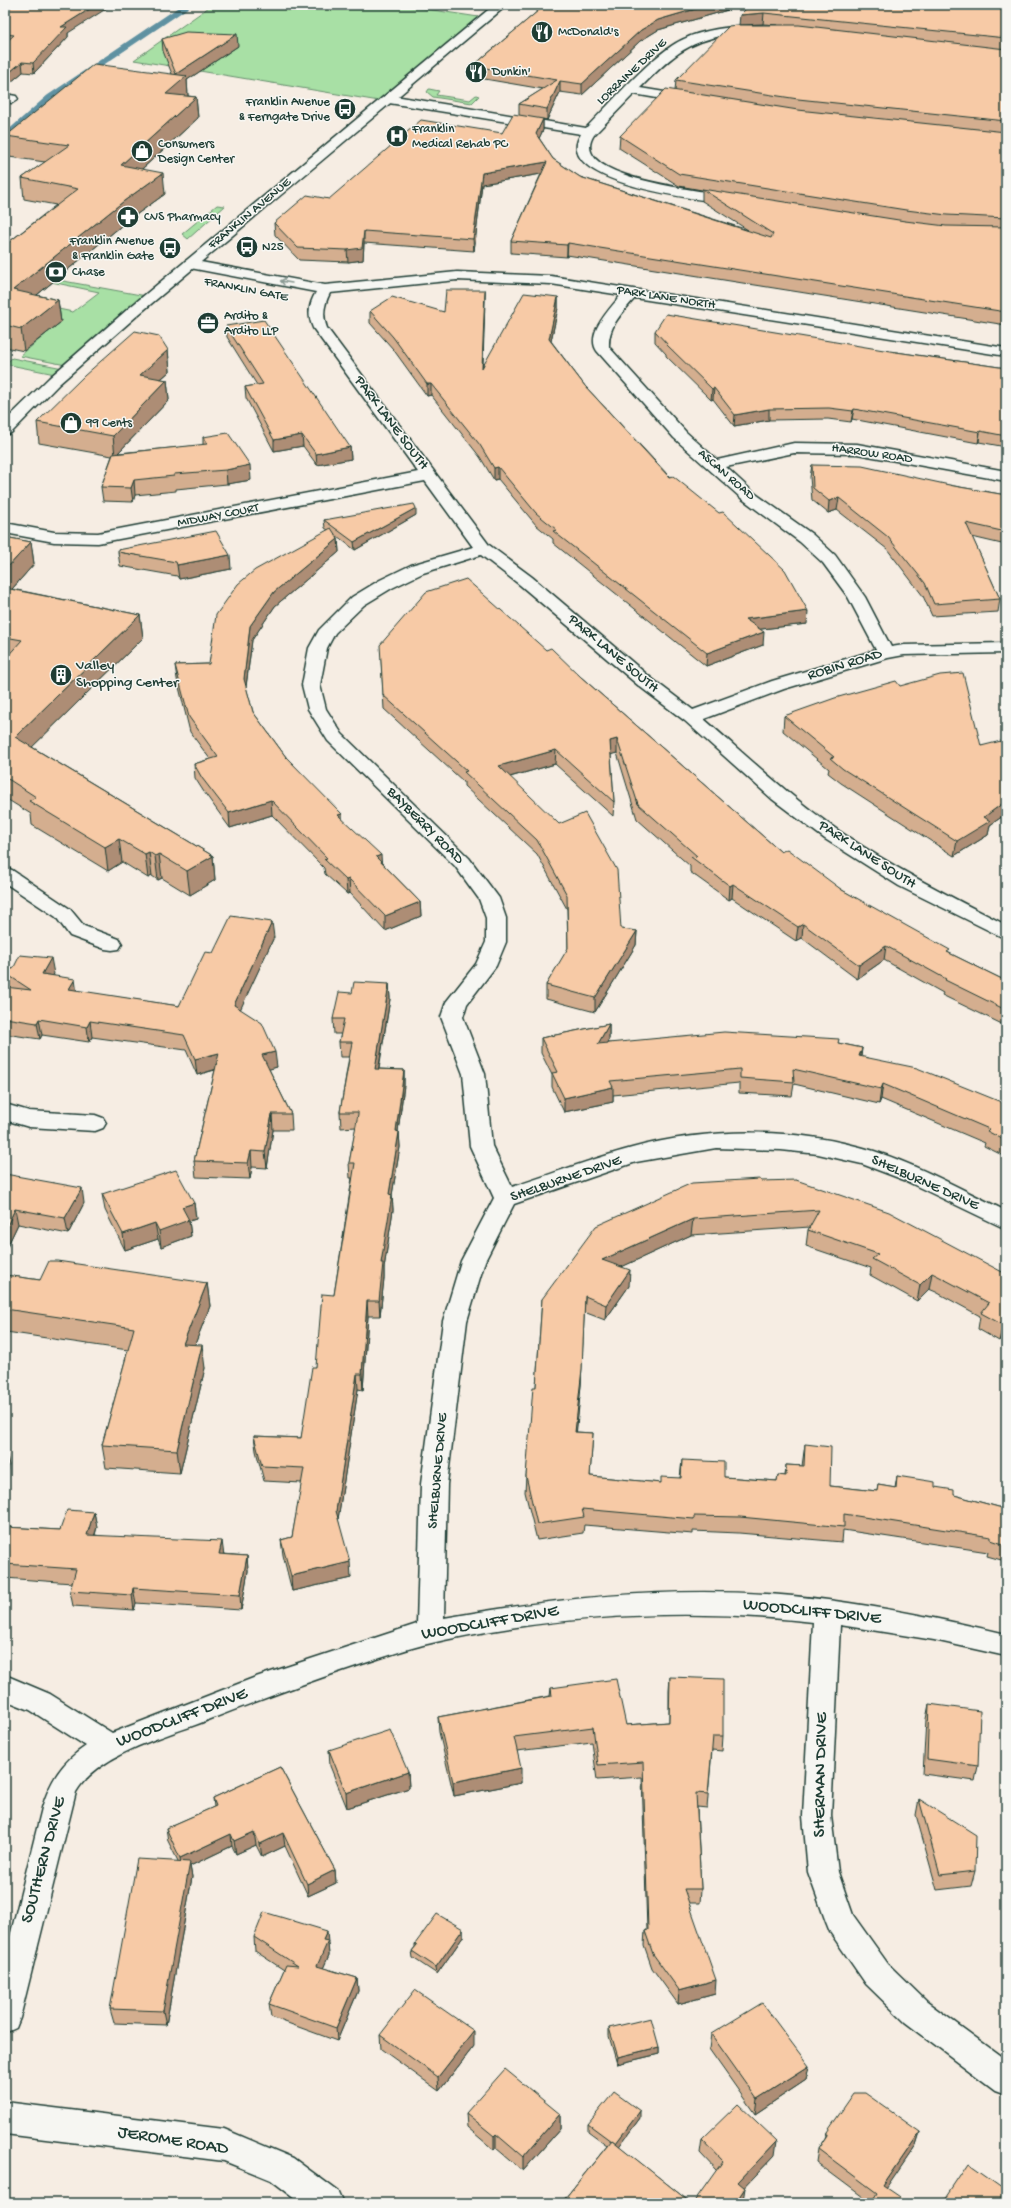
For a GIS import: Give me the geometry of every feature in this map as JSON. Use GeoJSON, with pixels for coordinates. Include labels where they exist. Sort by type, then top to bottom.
{"type":"FeatureCollection","features":[{"type":"Feature","properties":{"kind":"street","name":"FRANKLIN AVENUE"},"geometry":{"type":"LineString","coordinates":[[5,430],[54,381],[190,264],[501,5]]}},
{"type":"Feature","properties":{"kind":"street","name":"LORRAINE DRIVE"},"geometry":{"type":"LineString","coordinates":[[589,132],[633,90],[665,56],[688,41],[726,31],[763,29]]}},
{"type":"Feature","properties":{"kind":"street"},"geometry":{"type":"LineString","coordinates":[[633,90],[702,102]]}},
{"type":"Feature","properties":{"kind":"street"},"geometry":{"type":"LineString","coordinates":[[389,99],[589,132],[583,142],[584,153],[595,165],[612,175],[644,186],[746,202]]}},
{"type":"Feature","properties":{"kind":"street","name":"FRANKLIN GATE"},"geometry":{"type":"LineString","coordinates":[[190,264],[314,298]]}},
{"type":"Feature","properties":{"kind":"street","name":"PARK LANE NORTH"},"geometry":{"type":"LineString","coordinates":[[314,298],[412,279],[491,276],[551,280],[1006,352]]}},
{"type":"Feature","properties":{"kind":"street","name":"FRANKLIN GATE"},"geometry":{"type":"LineString","coordinates":[[175,277],[191,280]]}},
{"type":"Feature","properties":{"kind":"street","name":"ASCAN ROAD"},"geometry":{"type":"LineString","coordinates":[[631,293],[604,327],[600,339],[602,348],[680,435],[748,495],[806,538],[829,559],[856,597],[886,653]]}},
{"type":"Feature","properties":{"kind":"street","name":"PARK LANE SOUTH"},"geometry":{"type":"LineString","coordinates":[[314,298],[315,314],[320,328],[430,475],[483,549],[526,581],[645,682],[691,717],[779,795],[832,835],[906,882],[1005,931]]}},
{"type":"Feature","properties":{"kind":"street","name":"HARROW ROAD"},"geometry":{"type":"LineString","coordinates":[[715,465],[794,448],[835,448],[857,449],[1006,476]]}},
{"type":"Feature","properties":{"kind":"street","name":"MIDWAY COURT"},"geometry":{"type":"LineString","coordinates":[[5,528],[54,537],[98,538],[430,475]]}},
{"type":"Feature","properties":{"kind":"street","name":"BAYBERRY ROAD"},"geometry":{"type":"LineString","coordinates":[[483,549],[417,569],[358,601],[328,630],[318,648],[311,685],[317,709],[335,737],[462,862],[489,898],[496,918],[496,942],[486,966],[457,1002],[452,1017],[474,1074],[481,1146],[505,1198]]}},
{"type":"Feature","properties":{"kind":"street","name":"ROBIN ROAD"},"geometry":{"type":"LineString","coordinates":[[691,717],[778,685],[886,653],[904,650],[1006,648]]}},
{"type":"Feature","properties":{"kind":"street"},"geometry":{"type":"LineString","coordinates":[[5,874],[63,913],[77,931],[112,944]]}},
{"type":"Feature","properties":{"kind":"street"},"geometry":{"type":"LineString","coordinates":[[5,1112],[29,1119],[95,1123]]}},
{"type":"Feature","properties":{"kind":"street","name":"SHELBURNE DRIVE"},"geometry":{"type":"LineString","coordinates":[[430,1632],[434,1484],[455,1321],[473,1261],[505,1198],[634,1156],[716,1140],[781,1142],[818,1146],[867,1157],[912,1174],[1006,1221]]}},
{"type":"Feature","properties":{"kind":"street","name":"WOODCLIFF DRIVE"},"geometry":{"type":"LineString","coordinates":[[5,1687],[40,1702],[111,1746],[310,1670],[430,1632],[540,1613],[602,1606],[665,1603],[735,1603],[827,1611],[957,1632],[1006,1645]]}},
{"type":"Feature","properties":{"kind":"street","name":"SHERMAN DRIVE"},"geometry":{"type":"LineString","coordinates":[[827,1611],[817,1816],[823,1872],[841,1922],[877,1974],[916,2012],[1006,2079]]}},
{"type":"Feature","properties":{"kind":"street","name":"SOUTHERN DRIVE"},"geometry":{"type":"LineString","coordinates":[[5,2018],[46,1846],[63,1788],[74,1772],[88,1760],[111,1746]]}},
{"type":"Feature","properties":{"kind":"street","name":"JEROME ROAD"},"geometry":{"type":"LineString","coordinates":[[5,2118],[224,2145],[282,2168],[328,2203]]}},
{"type":"Feature","properties":{"kind":"green space"},"geometry":{"type":"Polygon","coordinates":[[[212,5],[400,5],[485,18],[385,102],[134,60],[212,5]]]}},
{"type":"Feature","properties":{"kind":"green space"},"geometry":{"type":"Polygon","coordinates":[[[429,89],[439,91],[436,95],[470,100],[476,95],[479,96],[472,103],[433,97],[427,92],[429,89]]]}},
{"type":"Feature","properties":{"kind":"green space"},"geometry":{"type":"Polygon","coordinates":[[[217,205],[225,206],[188,239],[182,234],[217,205]]]}},
{"type":"Feature","properties":{"kind":"green space"},"geometry":{"type":"Polygon","coordinates":[[[19,273],[152,297],[71,366],[20,356],[60,322],[5,298],[73,312],[99,292],[18,275],[19,273]]]}},
{"type":"Feature","properties":{"kind":"green space"},"geometry":{"type":"Polygon","coordinates":[[[12,358],[68,369],[60,375],[5,364],[12,358]]]}},
{"type":"Feature","properties":{"kind":"building"},"geometry":{"type":"Polygon","coordinates":[[[15,5],[96,5],[61,27],[67,27],[33,63],[22,62],[5,76],[5,43],[14,35],[5,34],[5,11],[15,5]]]}},
{"type":"Feature","properties":{"kind":"building"},"geometry":{"type":"Polygon","coordinates":[[[545,5],[709,5],[658,20],[641,30],[582,84],[560,81],[547,109],[519,104],[557,80],[473,66],[545,5]]]}},
{"type":"Feature","properties":{"kind":"building"},"geometry":{"type":"Polygon","coordinates":[[[750,5],[1006,5],[1006,38],[764,13],[740,15],[750,5]]]}},
{"type":"Feature","properties":{"kind":"building"},"geometry":{"type":"Polygon","coordinates":[[[799,25],[1006,49],[1006,121],[798,99],[676,80],[729,26],[799,25]]]}},
{"type":"Feature","properties":{"kind":"building"},"geometry":{"type":"Polygon","coordinates":[[[186,32],[237,34],[176,74],[162,39],[186,32]]]}},
{"type":"Feature","properties":{"kind":"building"},"geometry":{"type":"Polygon","coordinates":[[[94,64],[187,76],[166,94],[196,97],[121,165],[163,173],[124,201],[13,290],[58,300],[21,329],[5,325],[5,245],[78,189],[22,178],[69,145],[6,136],[94,64]]]}},
{"type":"Feature","properties":{"kind":"building"},"geometry":{"type":"Polygon","coordinates":[[[666,89],[798,110],[1006,132],[1006,218],[947,215],[906,210],[679,174],[620,136],[666,89]]]}},
{"type":"Feature","properties":{"kind":"building"},"geometry":{"type":"Polygon","coordinates":[[[513,114],[543,119],[536,134],[553,159],[580,177],[771,238],[773,234],[702,189],[905,221],[946,226],[1006,227],[1006,312],[568,243],[567,245],[511,241],[547,162],[482,173],[473,239],[364,231],[362,248],[347,250],[298,248],[274,223],[307,195],[329,199],[421,120],[502,133],[513,114]]]}},
{"type":"Feature","properties":{"kind":"building"},"geometry":{"type":"Polygon","coordinates":[[[446,290],[485,290],[482,368],[524,293],[558,297],[549,339],[585,386],[669,477],[673,476],[719,513],[723,512],[785,570],[808,611],[745,619],[764,632],[707,653],[553,531],[557,530],[536,513],[498,467],[494,468],[480,445],[431,384],[427,384],[393,337],[370,311],[392,297],[444,312],[446,290]]]}},
{"type":"Feature","properties":{"kind":"building"},"geometry":{"type":"Polygon","coordinates":[[[666,314],[896,352],[1006,368],[1006,436],[854,409],[853,411],[829,408],[769,409],[735,415],[714,388],[712,389],[667,345],[655,331],[666,314]]]}},
{"type":"Feature","properties":{"kind":"building"},"geometry":{"type":"Polygon","coordinates":[[[264,320],[350,447],[316,454],[302,435],[274,440],[245,387],[263,384],[226,326],[264,320]]]}},
{"type":"Feature","properties":{"kind":"building"},"geometry":{"type":"Polygon","coordinates":[[[135,331],[159,336],[168,350],[140,375],[167,380],[113,436],[37,422],[84,376],[135,331]]]}},
{"type":"Feature","properties":{"kind":"building"},"geometry":{"type":"Polygon","coordinates":[[[228,433],[250,465],[226,470],[174,474],[174,476],[134,480],[131,488],[101,487],[113,454],[207,444],[203,437],[228,433]]]}},
{"type":"Feature","properties":{"kind":"building"},"geometry":{"type":"Polygon","coordinates":[[[812,465],[862,466],[954,486],[1006,495],[1006,532],[966,523],[1000,599],[934,604],[925,583],[888,537],[839,498],[829,501],[813,488],[812,465]]]}},
{"type":"Feature","properties":{"kind":"building"},"geometry":{"type":"Polygon","coordinates":[[[414,504],[416,508],[354,542],[324,520],[414,504]]]}},
{"type":"Feature","properties":{"kind":"building"},"geometry":{"type":"Polygon","coordinates":[[[331,528],[338,539],[274,592],[250,626],[244,679],[253,712],[286,757],[342,814],[338,815],[381,855],[376,857],[420,902],[385,916],[349,879],[346,880],[324,859],[327,858],[271,800],[229,813],[202,778],[194,764],[218,757],[189,717],[175,665],[209,664],[216,615],[238,584],[255,570],[331,528]]]}},
{"type":"Feature","properties":{"kind":"building"},"geometry":{"type":"Polygon","coordinates":[[[216,531],[230,555],[177,565],[176,562],[118,552],[118,550],[216,531]]]}},
{"type":"Feature","properties":{"kind":"building"},"geometry":{"type":"Polygon","coordinates":[[[5,537],[31,542],[5,570],[5,537]]]}},
{"type":"Feature","properties":{"kind":"building"},"geometry":{"type":"Polygon","coordinates":[[[466,579],[546,650],[551,648],[581,677],[781,852],[787,849],[842,890],[950,950],[947,952],[1006,981],[1006,1010],[945,980],[946,979],[886,946],[859,965],[803,924],[798,927],[733,884],[730,886],[691,857],[697,856],[638,804],[617,739],[610,741],[614,802],[556,750],[499,766],[559,824],[585,813],[617,870],[621,929],[637,931],[595,998],[546,985],[568,948],[567,895],[537,840],[464,772],[467,771],[383,695],[380,645],[426,592],[466,579]]]}},
{"type":"Feature","properties":{"kind":"building"},"geometry":{"type":"Polygon","coordinates":[[[5,588],[140,615],[15,737],[213,856],[187,871],[159,854],[155,856],[149,852],[145,854],[119,839],[105,847],[29,801],[36,797],[5,777],[5,659],[22,640],[5,637],[5,588]]]}},
{"type":"Feature","properties":{"kind":"building"},"geometry":{"type":"Polygon","coordinates":[[[963,673],[981,746],[1001,741],[1006,746],[1006,801],[984,817],[990,821],[957,841],[843,769],[830,758],[834,757],[784,716],[835,698],[896,681],[900,686],[940,675],[963,673]]]}},
{"type":"Feature","properties":{"kind":"building"},"geometry":{"type":"Polygon","coordinates":[[[231,916],[272,922],[234,1005],[262,1023],[275,1052],[262,1055],[291,1114],[272,1114],[265,1152],[251,1151],[248,1163],[194,1161],[219,1053],[195,1059],[184,1035],[90,1021],[87,1027],[39,1019],[37,1023],[5,1018],[5,987],[31,990],[5,973],[5,968],[13,969],[20,955],[51,958],[42,974],[75,979],[69,989],[179,1006],[205,952],[213,953],[231,916]]]}},
{"type":"Feature","properties":{"kind":"building"},"geometry":{"type":"Polygon","coordinates":[[[354,982],[389,984],[375,1069],[404,1070],[396,1131],[399,1132],[389,1194],[392,1195],[381,1263],[383,1263],[379,1301],[367,1301],[362,1374],[357,1374],[336,1511],[350,1562],[291,1576],[281,1540],[292,1537],[304,1468],[262,1466],[254,1436],[301,1438],[312,1367],[316,1367],[322,1294],[334,1295],[355,1163],[349,1163],[358,1112],[340,1112],[352,1042],[339,1042],[344,1019],[333,1019],[339,992],[352,993],[354,982]]]}},
{"type":"Feature","properties":{"kind":"building"},"geometry":{"type":"Polygon","coordinates":[[[609,1024],[598,1044],[724,1032],[839,1039],[838,1043],[862,1048],[859,1056],[917,1068],[1006,1104],[1006,1141],[987,1131],[989,1129],[883,1084],[881,1089],[793,1069],[794,1082],[740,1078],[740,1069],[610,1081],[613,1087],[564,1098],[552,1073],[558,1072],[541,1038],[609,1024]]]}},
{"type":"Feature","properties":{"kind":"building"},"geometry":{"type":"Polygon","coordinates":[[[176,1170],[194,1203],[182,1207],[189,1220],[159,1231],[155,1223],[123,1234],[102,1194],[176,1170]]]}},
{"type":"Feature","properties":{"kind":"building"},"geometry":{"type":"Polygon","coordinates":[[[5,1174],[82,1188],[65,1218],[15,1209],[5,1230],[5,1174]]]}},
{"type":"Feature","properties":{"kind":"building"},"geometry":{"type":"Polygon","coordinates":[[[760,1179],[761,1181],[796,1180],[889,1212],[1006,1274],[1006,1321],[1003,1325],[981,1313],[989,1303],[932,1273],[920,1285],[872,1259],[878,1254],[808,1230],[819,1210],[693,1219],[602,1260],[630,1270],[606,1305],[585,1296],[582,1369],[575,1432],[593,1433],[590,1476],[661,1483],[661,1477],[681,1478],[682,1460],[724,1462],[724,1477],[777,1481],[778,1475],[786,1476],[786,1465],[804,1466],[805,1444],[831,1447],[830,1486],[877,1491],[878,1485],[896,1488],[897,1476],[935,1482],[935,1487],[954,1490],[954,1495],[1006,1509],[1006,1545],[991,1540],[991,1537],[844,1514],[844,1527],[740,1517],[694,1516],[694,1519],[582,1509],[584,1517],[537,1524],[526,1476],[533,1387],[536,1387],[542,1299],[596,1226],[692,1183],[760,1179]]]}},
{"type":"Feature","properties":{"kind":"building"},"geometry":{"type":"Polygon","coordinates":[[[49,1261],[207,1283],[183,1344],[202,1345],[177,1450],[102,1445],[134,1328],[5,1309],[5,1275],[40,1280],[49,1261]]]}},
{"type":"Feature","properties":{"kind":"building"},"geometry":{"type":"Polygon","coordinates":[[[67,1510],[94,1512],[87,1535],[222,1541],[219,1554],[247,1556],[240,1595],[133,1588],[132,1595],[70,1591],[76,1569],[5,1564],[5,1527],[60,1530],[67,1510]]]}},
{"type":"Feature","properties":{"kind":"building"},"geometry":{"type":"Polygon","coordinates":[[[670,1677],[723,1679],[723,1736],[713,1736],[708,1794],[696,1793],[701,1889],[684,1889],[716,1980],[679,1990],[653,1954],[645,1931],[648,1930],[643,1762],[598,1765],[593,1727],[514,1737],[521,1768],[453,1782],[438,1717],[552,1696],[551,1688],[616,1679],[626,1725],[669,1722],[670,1677]]]}},
{"type":"Feature","properties":{"kind":"building"},"geometry":{"type":"Polygon","coordinates":[[[929,1704],[980,1711],[978,1766],[927,1759],[929,1704]]]}},
{"type":"Feature","properties":{"kind":"building"},"geometry":{"type":"Polygon","coordinates":[[[390,1730],[408,1772],[346,1793],[329,1750],[390,1730]]]}},
{"type":"Feature","properties":{"kind":"building"},"geometry":{"type":"Polygon","coordinates":[[[280,1767],[335,1870],[307,1884],[283,1833],[260,1844],[254,1832],[234,1841],[231,1834],[180,1858],[166,1828],[216,1806],[213,1798],[280,1767]]]}},
{"type":"Feature","properties":{"kind":"building"},"geometry":{"type":"Polygon","coordinates":[[[919,1799],[976,1835],[975,1871],[940,1875],[919,1799]]]}},
{"type":"Feature","properties":{"kind":"building"},"geometry":{"type":"Polygon","coordinates":[[[137,1859],[190,1862],[163,2011],[110,2009],[137,1859]]]}},
{"type":"Feature","properties":{"kind":"building"},"geometry":{"type":"Polygon","coordinates":[[[264,1912],[327,1931],[323,1940],[328,1941],[317,1966],[357,1978],[336,2028],[269,2004],[286,1965],[298,1966],[254,1937],[264,1912]]]}},
{"type":"Feature","properties":{"kind":"building"},"geometry":{"type":"Polygon","coordinates":[[[437,1914],[463,1929],[436,1967],[412,1951],[417,1945],[415,1944],[437,1914]]]}},
{"type":"Feature","properties":{"kind":"building"},"geometry":{"type":"Polygon","coordinates":[[[415,1990],[474,2031],[438,2077],[380,2035],[415,1990]]]}},
{"type":"Feature","properties":{"kind":"building"},"geometry":{"type":"Polygon","coordinates":[[[762,2003],[809,2066],[757,2099],[711,2034],[762,2003]]]}},
{"type":"Feature","properties":{"kind":"building"},"geometry":{"type":"Polygon","coordinates":[[[651,2018],[659,2047],[618,2057],[609,2028],[651,2018]]]}},
{"type":"Feature","properties":{"kind":"building"},"geometry":{"type":"Polygon","coordinates":[[[505,2069],[560,2114],[523,2157],[496,2134],[494,2136],[466,2113],[505,2069]]]}},
{"type":"Feature","properties":{"kind":"building"},"geometry":{"type":"Polygon","coordinates":[[[614,2092],[640,2111],[616,2143],[588,2124],[614,2092]]]}},
{"type":"Feature","properties":{"kind":"building"},"geometry":{"type":"Polygon","coordinates":[[[854,2093],[865,2093],[920,2132],[883,2186],[908,2203],[871,2203],[877,2193],[818,2149],[827,2135],[827,2132],[854,2093]]]}},
{"type":"Feature","properties":{"kind":"building"},"geometry":{"type":"Polygon","coordinates":[[[738,2104],[777,2141],[738,2182],[745,2188],[735,2203],[693,2203],[723,2161],[702,2139],[738,2104]]]}},
{"type":"Feature","properties":{"kind":"building"},"geometry":{"type":"Polygon","coordinates":[[[612,2140],[691,2203],[563,2203],[562,2202],[612,2140]]]}},
{"type":"Feature","properties":{"kind":"building"},"geometry":{"type":"Polygon","coordinates":[[[968,2164],[1006,2191],[1006,2203],[942,2203],[968,2164]]]}},
{"type":"Feature","properties":{"kind":"waterway"},"geometry":{"type":"LineString","coordinates":[[5,137],[49,98],[187,5]]}},
{"type":"Feature","properties":{"kind":"place","name":"McDonald's"},"geometry":{"type":"Point","coordinates":[542,32]}},
{"type":"Feature","properties":{"kind":"place","name":"Dunkin'"},"geometry":{"type":"Point","coordinates":[476,72]}},
{"type":"Feature","properties":{"kind":"place","name":"Franklin Avenue & Ferngate Drive"},"geometry":{"type":"Point","coordinates":[345,109]}},
{"type":"Feature","properties":{"kind":"place","name":"Franklin Medical Rehab PC"},"geometry":{"type":"Point","coordinates":[397,136]}},
{"type":"Feature","properties":{"kind":"place","name":"Consumers Design Center"},"geometry":{"type":"Point","coordinates":[142,151]}},
{"type":"Feature","properties":{"kind":"place","name":"CVS Pharmacy"},"geometry":{"type":"Point","coordinates":[128,217]}},
{"type":"Feature","properties":{"kind":"place","name":"N25"},"geometry":{"type":"Point","coordinates":[247,247]}},
{"type":"Feature","properties":{"kind":"place","name":"Franklin Avenue & Franklin Gate"},"geometry":{"type":"Point","coordinates":[170,248]}},
{"type":"Feature","properties":{"kind":"place","name":"Chase"},"geometry":{"type":"Point","coordinates":[56,272]}},
{"type":"Feature","properties":{"kind":"place","name":"Ardito & Ardito LLP"},"geometry":{"type":"Point","coordinates":[208,323]}},
{"type":"Feature","properties":{"kind":"place","name":"99 Cents"},"geometry":{"type":"Point","coordinates":[71,423]}},
{"type":"Feature","properties":{"kind":"place","name":"Valley Shopping Center"},"geometry":{"type":"Point","coordinates":[61,675]}}]}
